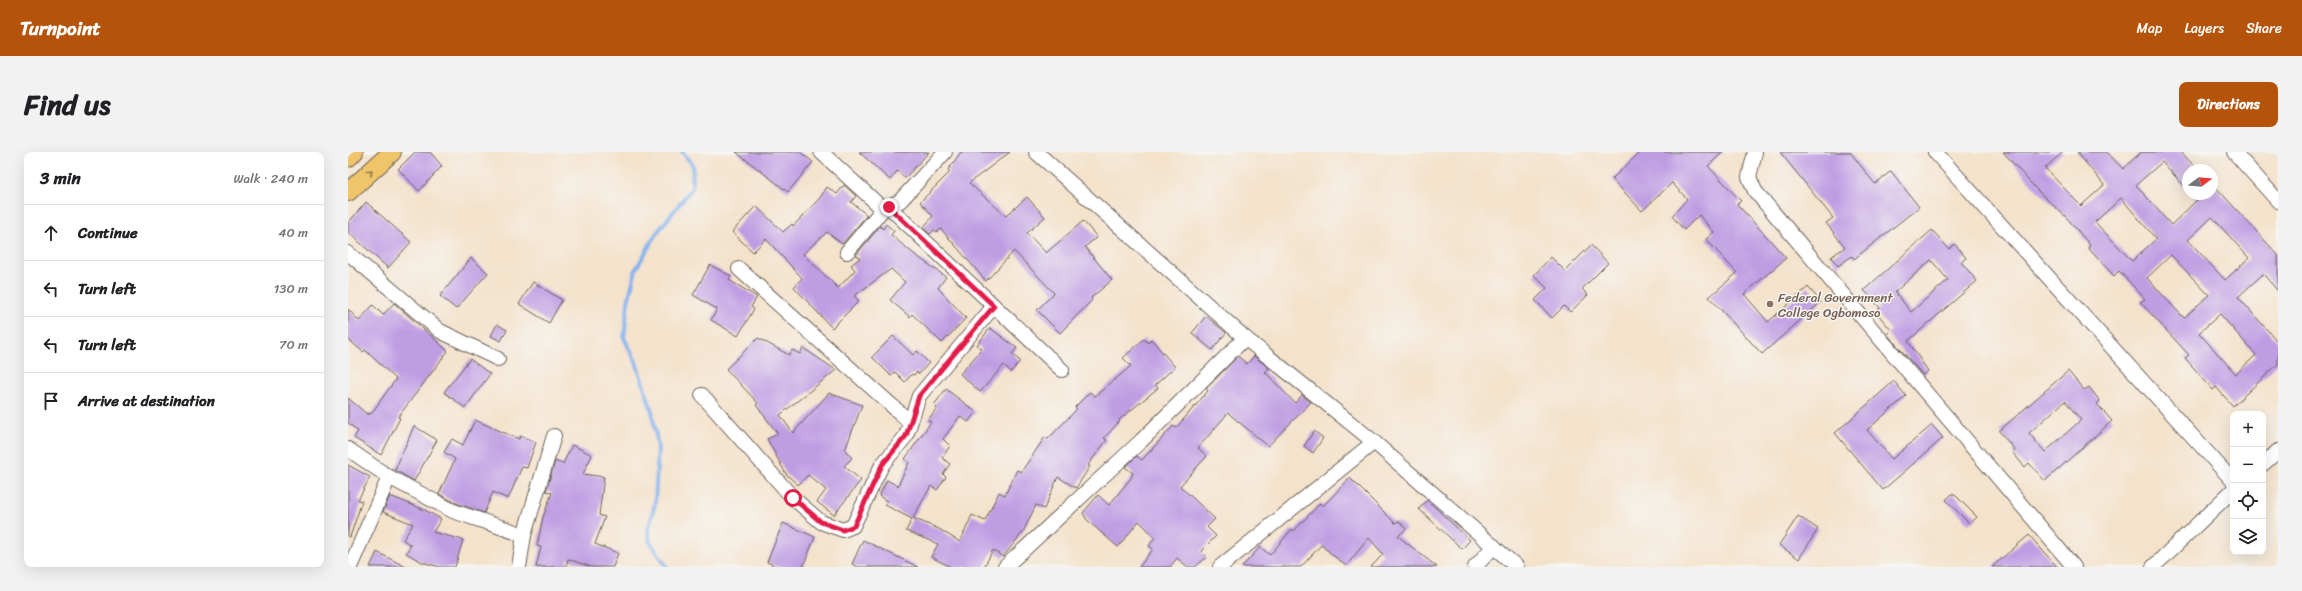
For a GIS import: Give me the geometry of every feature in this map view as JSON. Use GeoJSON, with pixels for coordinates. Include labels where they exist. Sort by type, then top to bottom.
{"type":"FeatureCollection","features":[{"type":"Feature","properties":{"kind":"main road"},"geometry":{"type":"LineString","coordinates":[[348,158],[354,152]]}},
{"type":"Feature","properties":{"kind":"main road"},"geometry":{"type":"LineString","coordinates":[[348,192],[392,152]]}},
{"type":"Feature","properties":{"kind":"street"},"geometry":{"type":"LineString","coordinates":[[821,152],[886,208],[1062,370]]}},
{"type":"Feature","properties":{"kind":"street"},"geometry":{"type":"LineString","coordinates":[[847,252],[886,208],[900,201],[945,152]]}},
{"type":"Feature","properties":{"kind":"street"},"geometry":{"type":"LineString","coordinates":[[1036,152],[1244,338],[1374,442],[1518,567]]}},
{"type":"Feature","properties":{"kind":"street"},"geometry":{"type":"LineString","coordinates":[[1754,152],[1749,177],[1755,191],[2074,567]]}},
{"type":"Feature","properties":{"kind":"street"},"geometry":{"type":"LineString","coordinates":[[1935,152],[2230,478]]}},
{"type":"Feature","properties":{"kind":"street"},"geometry":{"type":"LineString","coordinates":[[2234,152],[2278,201]]}},
{"type":"Feature","properties":{"kind":"street"},"geometry":{"type":"LineString","coordinates":[[348,253],[440,331],[498,359]]}},
{"type":"Feature","properties":{"kind":"street"},"geometry":{"type":"LineString","coordinates":[[739,269],[909,421]]}},
{"type":"Feature","properties":{"kind":"street"},"geometry":{"type":"LineString","coordinates":[[702,395],[793,498],[821,522],[843,530],[854,526],[882,465],[906,436],[909,421],[919,396],[994,306]]}},
{"type":"Feature","properties":{"kind":"street"},"geometry":{"type":"LineString","coordinates":[[1005,567],[1140,441],[1244,338]]}},
{"type":"Feature","properties":{"kind":"street"},"geometry":{"type":"LineString","coordinates":[[519,567],[524,535],[554,436]]}},
{"type":"Feature","properties":{"kind":"street"},"geometry":{"type":"LineString","coordinates":[[1220,567],[1374,442]]}},
{"type":"Feature","properties":{"kind":"street"},"geometry":{"type":"LineString","coordinates":[[348,449],[389,477],[453,512],[524,535]]}},
{"type":"Feature","properties":{"kind":"street"},"geometry":{"type":"LineString","coordinates":[[2266,461],[2278,451]]}},
{"type":"Feature","properties":{"kind":"street"},"geometry":{"type":"LineString","coordinates":[[350,567],[389,477]]}},
{"type":"Feature","properties":{"kind":"street"},"geometry":{"type":"LineString","coordinates":[[2153,567],[2230,493]]}},
{"type":"Feature","properties":{"kind":"street"},"geometry":{"type":"LineString","coordinates":[[1475,567],[1494,546]]}},
{"type":"Feature","properties":{"kind":"building"},"geometry":{"type":"Polygon","coordinates":[[[415,152],[430,152],[442,166],[419,191],[398,169],[415,152]]]}},
{"type":"Feature","properties":{"kind":"building"},"geometry":{"type":"Polygon","coordinates":[[[736,152],[800,152],[813,162],[788,192],[736,152]]]}},
{"type":"Feature","properties":{"kind":"building"},"geometry":{"type":"Polygon","coordinates":[[[859,152],[929,152],[905,178],[897,171],[890,180],[859,152]]]}},
{"type":"Feature","properties":{"kind":"building"},"geometry":{"type":"Polygon","coordinates":[[[961,152],[1010,152],[969,183],[1006,216],[1027,197],[1045,217],[1027,233],[1046,253],[1083,221],[1097,237],[1085,247],[1112,280],[1091,298],[1092,300],[1060,333],[1037,310],[1054,293],[1014,251],[986,281],[941,229],[937,232],[934,230],[930,234],[923,228],[933,216],[920,202],[950,172],[948,170],[961,152]]]}},
{"type":"Feature","properties":{"kind":"building"},"geometry":{"type":"Polygon","coordinates":[[[1640,152],[1723,152],[1708,166],[1741,201],[1737,204],[1786,258],[1744,294],[1768,322],[1808,287],[1821,302],[1762,354],[1709,297],[1737,273],[1706,239],[1714,232],[1699,215],[1684,230],[1672,216],[1687,199],[1672,183],[1642,211],[1612,179],[1640,152]]]}},
{"type":"Feature","properties":{"kind":"building"},"geometry":{"type":"Polygon","coordinates":[[[1780,152],[1850,152],[1875,184],[1891,171],[1919,207],[1854,259],[1852,256],[1838,266],[1831,257],[1845,247],[1826,223],[1833,218],[1780,152]]]}},
{"type":"Feature","properties":{"kind":"building"},"geometry":{"type":"Polygon","coordinates":[[[2003,152],[2063,152],[2045,168],[2081,206],[2104,185],[2077,152],[2107,152],[2123,169],[2141,152],[2181,152],[2192,164],[2182,164],[2182,184],[2162,162],[2136,185],[2171,225],[2197,200],[2218,200],[2218,190],[2278,255],[2278,291],[2263,274],[2238,297],[2278,342],[2278,364],[2233,406],[2216,387],[2213,390],[2185,358],[2189,355],[2140,302],[2145,299],[2119,271],[2114,276],[2088,248],[2090,245],[2066,217],[2037,190],[2003,152]],[[2121,198],[2095,222],[2132,261],[2156,239],[2121,198]],[[2212,217],[2188,240],[2225,280],[2249,258],[2212,217]],[[2171,255],[2147,278],[2184,318],[2209,295],[2171,255]],[[2220,314],[2199,333],[2236,374],[2256,355],[2220,314]]]}},
{"type":"Feature","properties":{"kind":"building"},"geometry":{"type":"Polygon","coordinates":[[[844,185],[856,196],[851,202],[867,215],[842,244],[827,232],[803,254],[838,288],[855,270],[851,265],[860,258],[856,255],[880,226],[883,229],[886,224],[894,231],[891,235],[946,277],[938,288],[966,318],[942,343],[912,314],[910,317],[890,300],[905,282],[891,269],[854,296],[859,301],[832,328],[794,287],[802,278],[766,239],[753,252],[732,232],[756,206],[783,232],[792,224],[793,226],[819,199],[827,187],[837,194],[844,185]]]}},
{"type":"Feature","properties":{"kind":"building"},"geometry":{"type":"Polygon","coordinates":[[[366,202],[411,242],[388,268],[348,232],[348,223],[366,202]]]}},
{"type":"Feature","properties":{"kind":"building"},"geometry":{"type":"Polygon","coordinates":[[[1932,230],[1949,249],[1955,244],[1966,258],[1961,262],[1977,281],[1908,341],[1928,371],[1923,375],[1887,334],[1891,330],[1876,312],[1880,308],[1864,290],[1932,230]],[[1931,260],[1895,292],[1911,312],[1948,280],[1931,260]]]}},
{"type":"Feature","properties":{"kind":"building"},"geometry":{"type":"Polygon","coordinates":[[[1591,245],[1608,263],[1582,289],[1588,295],[1570,312],[1564,306],[1552,318],[1535,300],[1547,288],[1534,275],[1551,257],[1565,271],[1591,245]]]}},
{"type":"Feature","properties":{"kind":"building"},"geometry":{"type":"Polygon","coordinates":[[[471,258],[488,273],[456,309],[440,296],[471,258]]]}},
{"type":"Feature","properties":{"kind":"building"},"geometry":{"type":"Polygon","coordinates":[[[710,265],[731,276],[729,280],[757,297],[751,307],[754,309],[738,336],[711,320],[717,309],[693,295],[710,265]]]}},
{"type":"Feature","properties":{"kind":"building"},"geometry":{"type":"Polygon","coordinates":[[[533,282],[562,300],[549,323],[519,304],[533,282]]]}},
{"type":"Feature","properties":{"kind":"building"},"geometry":{"type":"Polygon","coordinates":[[[394,303],[448,351],[398,417],[400,418],[381,455],[354,438],[358,431],[348,423],[348,398],[368,415],[369,413],[371,414],[396,379],[365,350],[363,352],[348,339],[348,309],[359,321],[373,305],[383,315],[394,303]]]}},
{"type":"Feature","properties":{"kind":"building"},"geometry":{"type":"Polygon","coordinates":[[[1206,316],[1226,333],[1212,350],[1192,333],[1206,316]]]}},
{"type":"Feature","properties":{"kind":"building"},"geometry":{"type":"Polygon","coordinates":[[[497,324],[507,330],[501,341],[491,336],[497,324]]]}},
{"type":"Feature","properties":{"kind":"building"},"geometry":{"type":"Polygon","coordinates":[[[990,328],[1017,348],[1012,354],[1020,361],[1011,372],[1004,365],[980,392],[960,374],[982,349],[977,345],[990,328]]]}},
{"type":"Feature","properties":{"kind":"building"},"geometry":{"type":"Polygon","coordinates":[[[893,336],[913,355],[917,351],[929,363],[919,374],[917,372],[914,375],[912,374],[905,382],[895,372],[891,376],[872,357],[893,336]]]}},
{"type":"Feature","properties":{"kind":"building"},"geometry":{"type":"Polygon","coordinates":[[[758,338],[789,355],[792,350],[800,354],[803,348],[836,370],[780,415],[793,433],[829,393],[862,405],[845,450],[852,458],[844,466],[861,480],[834,515],[817,502],[826,490],[808,475],[798,485],[786,474],[767,439],[778,434],[756,405],[758,403],[726,369],[758,338]]]}},
{"type":"Feature","properties":{"kind":"building"},"geometry":{"type":"Polygon","coordinates":[[[1144,339],[1148,343],[1151,339],[1175,367],[1155,385],[1158,388],[1119,420],[1120,421],[1104,438],[1107,440],[1088,465],[1090,466],[1076,488],[1058,477],[1044,509],[1036,505],[1023,532],[1003,557],[993,550],[984,567],[951,567],[931,557],[938,544],[906,531],[912,519],[885,505],[887,501],[879,496],[887,480],[898,486],[909,462],[905,459],[931,422],[928,420],[937,408],[934,405],[946,389],[976,412],[968,422],[960,416],[943,439],[950,446],[942,458],[950,464],[943,474],[946,477],[937,490],[931,486],[913,518],[939,529],[960,542],[972,515],[985,521],[999,492],[1005,495],[1017,470],[1021,472],[1045,437],[1048,439],[1077,409],[1075,407],[1090,392],[1095,396],[1131,366],[1123,358],[1144,339]]]}},
{"type":"Feature","properties":{"kind":"building"},"geometry":{"type":"Polygon","coordinates":[[[1238,356],[1247,364],[1254,356],[1269,368],[1265,372],[1295,403],[1302,395],[1311,402],[1268,446],[1228,413],[1198,448],[1207,456],[1180,486],[1215,519],[1207,527],[1216,536],[1201,551],[1207,557],[1195,567],[1188,567],[1177,558],[1170,567],[1139,567],[1153,549],[1149,546],[1155,537],[1139,521],[1118,547],[1087,520],[1083,513],[1098,495],[1109,505],[1131,478],[1133,473],[1125,467],[1137,456],[1142,460],[1173,426],[1176,428],[1208,391],[1206,389],[1238,356]]]}},
{"type":"Feature","properties":{"kind":"building"},"geometry":{"type":"Polygon","coordinates":[[[470,359],[490,374],[465,408],[444,392],[470,359]]]}},
{"type":"Feature","properties":{"kind":"building"},"geometry":{"type":"Polygon","coordinates":[[[2068,371],[2084,390],[2089,387],[2100,401],[2097,404],[2112,421],[2045,481],[2029,463],[2025,467],[2012,452],[2015,450],[1999,431],[2068,371]],[[2065,401],[2029,433],[2045,452],[2081,420],[2065,401]]]}},
{"type":"Feature","properties":{"kind":"building"},"geometry":{"type":"Polygon","coordinates":[[[1894,381],[1906,396],[1867,430],[1892,459],[1932,425],[1943,438],[1883,490],[1835,433],[1894,381]]]}},
{"type":"Feature","properties":{"kind":"building"},"geometry":{"type":"Polygon","coordinates":[[[475,420],[519,439],[520,436],[536,442],[527,468],[522,467],[508,499],[493,492],[484,513],[456,503],[439,494],[455,459],[444,452],[452,439],[463,445],[475,420]]]}},
{"type":"Feature","properties":{"kind":"building"},"geometry":{"type":"Polygon","coordinates":[[[414,426],[437,440],[414,481],[395,470],[414,426]]]}},
{"type":"Feature","properties":{"kind":"building"},"geometry":{"type":"Polygon","coordinates":[[[1314,431],[1323,438],[1313,453],[1304,446],[1314,431]]]}},
{"type":"Feature","properties":{"kind":"building"},"geometry":{"type":"Polygon","coordinates":[[[572,445],[592,455],[583,474],[604,477],[599,515],[605,517],[595,544],[618,553],[613,567],[591,567],[568,559],[566,567],[536,567],[541,547],[537,546],[543,517],[552,493],[546,491],[555,461],[563,464],[572,445]]]}},
{"type":"Feature","properties":{"kind":"building"},"geometry":{"type":"Polygon","coordinates":[[[348,465],[370,477],[358,500],[362,501],[350,537],[348,537],[348,465]]]}},
{"type":"Feature","properties":{"kind":"building"},"geometry":{"type":"Polygon","coordinates":[[[1350,478],[1395,523],[1399,521],[1406,529],[1398,536],[1437,567],[1371,567],[1383,554],[1369,538],[1346,566],[1321,545],[1301,567],[1242,567],[1260,547],[1270,555],[1292,529],[1294,531],[1320,503],[1323,506],[1350,478]]]}},
{"type":"Feature","properties":{"kind":"building"},"geometry":{"type":"Polygon","coordinates":[[[1953,493],[1977,517],[1970,524],[1946,500],[1953,493]]]}},
{"type":"Feature","properties":{"kind":"building"},"geometry":{"type":"Polygon","coordinates":[[[390,496],[425,510],[441,519],[433,532],[463,540],[455,567],[440,567],[422,562],[406,553],[411,545],[403,540],[413,524],[383,512],[390,496]]]}},
{"type":"Feature","properties":{"kind":"building"},"geometry":{"type":"Polygon","coordinates":[[[1427,500],[1470,540],[1462,549],[1419,509],[1427,500]]]}},
{"type":"Feature","properties":{"kind":"building"},"geometry":{"type":"Polygon","coordinates":[[[1798,516],[1818,529],[1799,559],[1779,545],[1798,516]]]}},
{"type":"Feature","properties":{"kind":"building"},"geometry":{"type":"Polygon","coordinates":[[[783,523],[815,537],[803,567],[777,567],[767,562],[783,523]]]}},
{"type":"Feature","properties":{"kind":"building"},"geometry":{"type":"Polygon","coordinates":[[[2029,535],[2057,567],[1992,567],[2029,535]]]}},
{"type":"Feature","properties":{"kind":"building"},"geometry":{"type":"Polygon","coordinates":[[[863,540],[918,567],[858,567],[852,564],[863,540]]]}},
{"type":"Feature","properties":{"kind":"building"},"geometry":{"type":"Polygon","coordinates":[[[377,552],[406,567],[370,567],[377,552]]]}},
{"type":"Feature","properties":{"kind":"waterway"},"geometry":{"type":"LineString","coordinates":[[667,567],[650,542],[648,531],[655,503],[658,448],[652,411],[636,362],[624,338],[628,302],[636,269],[656,234],[692,188],[693,165],[682,152]]}},
{"type":"Feature","properties":{"kind":"place","name":"Federal Government College Ogbomoso"},"geometry":{"type":"Point","coordinates":[1770,304]}},
{"type":"Feature","properties":{"kind":"route"},"geometry":{"type":"LineString","coordinates":[[793,498],[821,522],[843,530],[854,526],[882,465],[906,436],[909,421],[919,396],[994,306],[889,207]]}}]}
